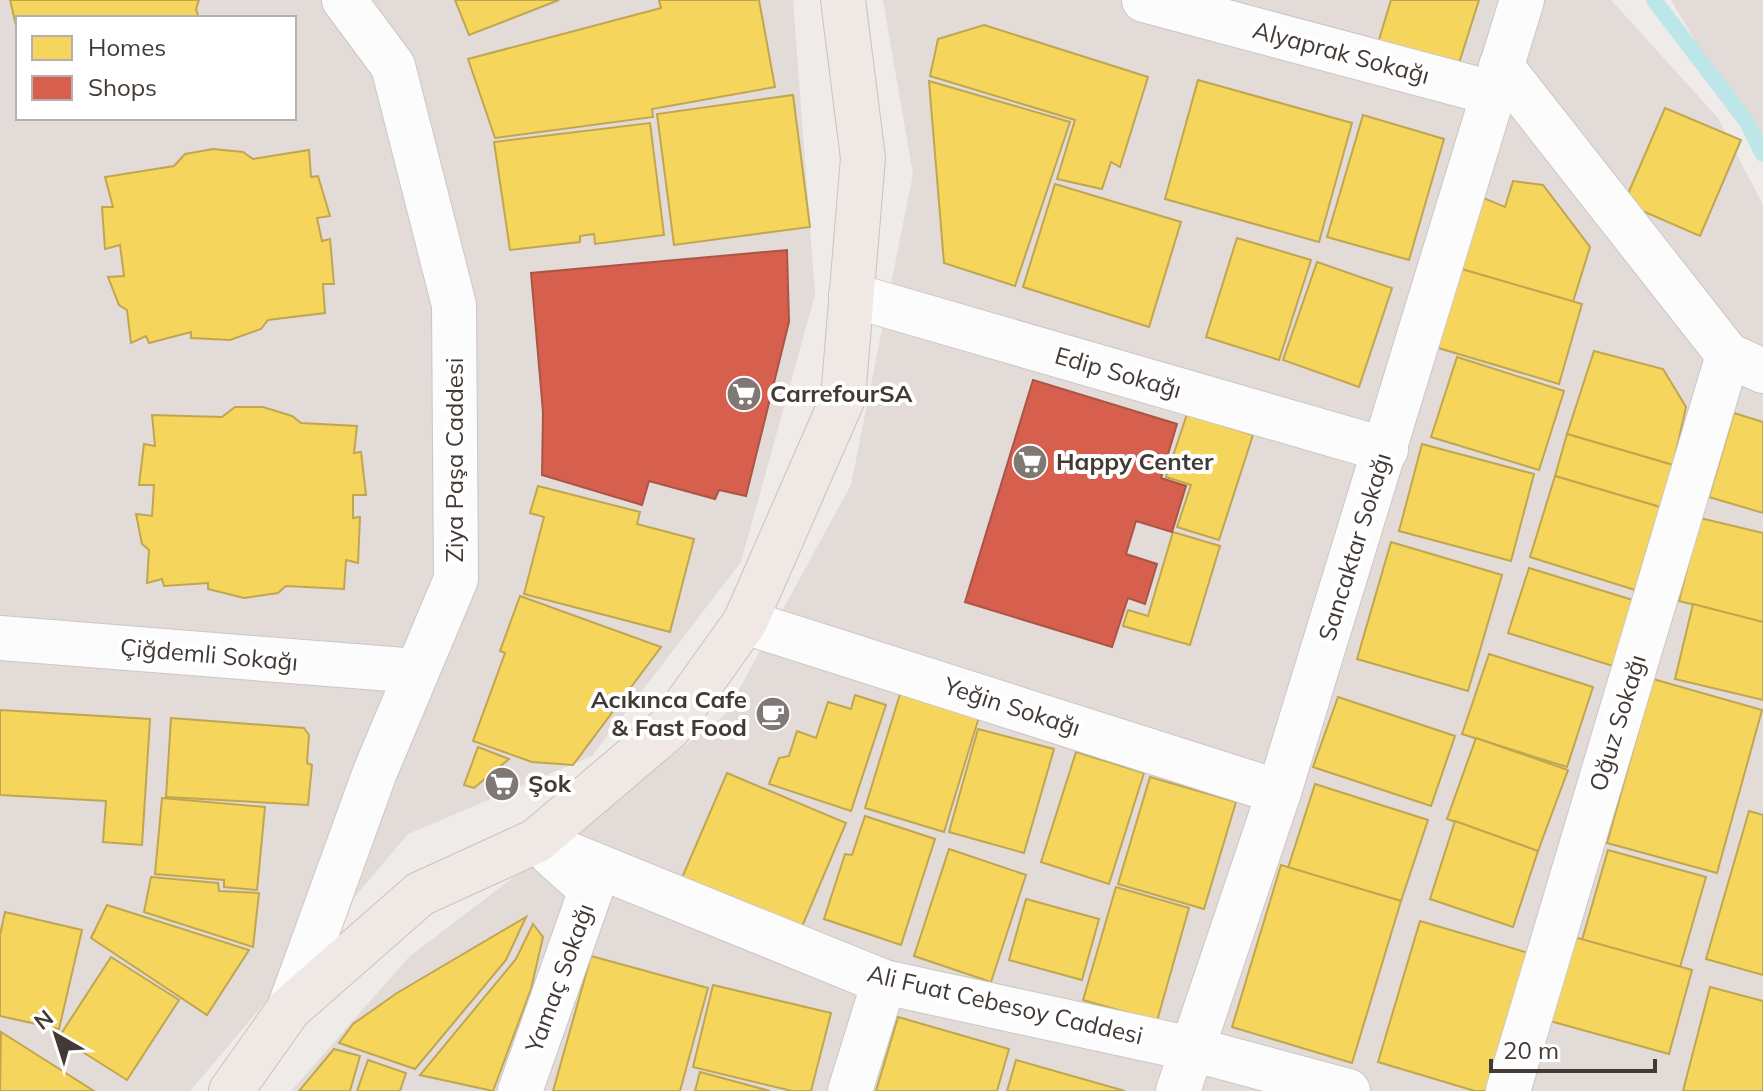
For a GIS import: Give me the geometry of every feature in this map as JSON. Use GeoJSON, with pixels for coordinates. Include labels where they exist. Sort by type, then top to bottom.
{"type":"FeatureCollection","features":[{"type":"Feature","properties":{"kind":"main road"},"geometry":{"type":"LineString","coordinates":[[231,1091],[289,1009],[420,894],[536,841],[670,727],[745,622],[843,398],[863,158],[843,0]]}},
{"type":"Feature","properties":{"kind":"street","name":"Ziya Paşa Caddesi"},"geometry":{"type":"LineString","coordinates":[[289,1009],[375,772],[456,579],[454,305],[393,66],[344,0]]}},
{"type":"Feature","properties":{"kind":"street","name":"Alyaprak Sokağı"},"geometry":{"type":"LineString","coordinates":[[1144,0],[1497,80]]}},
{"type":"Feature","properties":{"kind":"street","name":"Sancaktar Sokağı"},"geometry":{"type":"LineString","coordinates":[[1178,1091],[1279,792],[1522,0]]}},
{"type":"Feature","properties":{"kind":"street"},"geometry":{"type":"LineString","coordinates":[[1497,80],[1746,363]]}},
{"type":"Feature","properties":{"kind":"street","name":"Edip Sokağı"},"geometry":{"type":"LineString","coordinates":[[851,295],[1386,450]]}},
{"type":"Feature","properties":{"kind":"street","name":"Oğuz Sokağı"},"geometry":{"type":"LineString","coordinates":[[1508,1091],[1746,363]]}},
{"type":"Feature","properties":{"kind":"street","name":"Yeğin Sokağı"},"geometry":{"type":"LineString","coordinates":[[745,622],[1279,792]]}},
{"type":"Feature","properties":{"kind":"street","name":"Çiğdemli Sokağı"},"geometry":{"type":"LineString","coordinates":[[0,638],[417,671]]}},
{"type":"Feature","properties":{"kind":"street","name":"Ali Fuat Cebesoy Caddesi"},"geometry":{"type":"LineString","coordinates":[[536,841],[884,982],[1192,1049],[1348,1091]]}},
{"type":"Feature","properties":{"kind":"street","name":"Yamaç Sokağı"},"geometry":{"type":"LineString","coordinates":[[520,1091],[591,890],[536,841]]}},
{"type":"Feature","properties":{"kind":"street"},"geometry":{"type":"LineString","coordinates":[[850,1091],[884,982]]}},
{"type":"Feature","properties":{"kind":"shaded area"},"geometry":{"type":"Polygon","coordinates":[[[0,0],[793,0],[815,295],[741,562],[592,756],[408,834],[190,1091],[0,1091],[0,0]]]}},
{"type":"Feature","properties":{"kind":"shaded area"},"geometry":{"type":"Polygon","coordinates":[[[883,0],[1611,0],[1718,118],[1763,205],[1763,1091],[291,1091],[409,957],[725,715],[851,485],[913,174],[883,0]]]}},
{"type":"Feature","properties":{"kind":"shaded area"},"geometry":{"type":"Polygon","coordinates":[[[1671,0],[1763,0],[1763,156],[1671,0]]]}},
{"type":"Feature","properties":{"kind":"building: Homes"},"geometry":{"type":"Polygon","coordinates":[[[10,0],[199,0],[196,9],[198,16],[16,16],[16,26],[10,0]]]}},
{"type":"Feature","properties":{"kind":"building: Homes"},"geometry":{"type":"Polygon","coordinates":[[[455,0],[559,0],[469,35],[455,0]]]}},
{"type":"Feature","properties":{"kind":"building: Homes"},"geometry":{"type":"Polygon","coordinates":[[[659,0],[759,0],[775,87],[652,109],[653,117],[495,138],[468,59],[661,8],[659,0]]]}},
{"type":"Feature","properties":{"kind":"building: Homes"},"geometry":{"type":"Polygon","coordinates":[[[1391,0],[1479,0],[1455,76],[1375,53],[1391,0]]]}},
{"type":"Feature","properties":{"kind":"building: Homes"},"geometry":{"type":"Polygon","coordinates":[[[984,25],[1148,77],[1120,167],[1111,162],[1102,189],[1057,179],[1075,120],[930,76],[938,39],[984,25]]]}},
{"type":"Feature","properties":{"kind":"building: Homes"},"geometry":{"type":"Polygon","coordinates":[[[1198,80],[1352,123],[1319,242],[1165,199],[1198,80]]]}},
{"type":"Feature","properties":{"kind":"building: Homes"},"geometry":{"type":"Polygon","coordinates":[[[929,81],[1070,122],[1015,286],[944,263],[929,81]]]}},
{"type":"Feature","properties":{"kind":"building: Homes"},"geometry":{"type":"Polygon","coordinates":[[[793,95],[810,227],[674,245],[657,114],[793,95]]]}},
{"type":"Feature","properties":{"kind":"building: Homes"},"geometry":{"type":"Polygon","coordinates":[[[1665,108],[1741,140],[1700,236],[1624,203],[1665,108]]]}},
{"type":"Feature","properties":{"kind":"building: Homes"},"geometry":{"type":"Polygon","coordinates":[[[1363,115],[1444,139],[1409,260],[1327,237],[1363,115]]]}},
{"type":"Feature","properties":{"kind":"building: Homes"},"geometry":{"type":"Polygon","coordinates":[[[650,123],[664,235],[595,244],[594,234],[580,236],[580,242],[510,250],[494,142],[650,123]]]}},
{"type":"Feature","properties":{"kind":"building: Homes"},"geometry":{"type":"Polygon","coordinates":[[[213,149],[243,152],[253,159],[309,150],[311,177],[318,176],[330,216],[317,218],[322,241],[330,239],[334,284],[323,284],[325,313],[268,320],[261,329],[230,340],[191,338],[191,332],[149,343],[146,336],[131,343],[127,310],[119,305],[108,277],[124,276],[120,245],[105,249],[102,207],[113,207],[105,177],[174,166],[185,154],[213,149]]]}},
{"type":"Feature","properties":{"kind":"building: Homes"},"geometry":{"type":"Polygon","coordinates":[[[1513,181],[1543,185],[1590,247],[1573,302],[1458,268],[1481,197],[1505,207],[1513,181]]]}},
{"type":"Feature","properties":{"kind":"building: Homes"},"geometry":{"type":"Polygon","coordinates":[[[1055,184],[1181,222],[1149,327],[1023,287],[1055,184]]]}},
{"type":"Feature","properties":{"kind":"building: Homes"},"geometry":{"type":"Polygon","coordinates":[[[1237,238],[1311,260],[1279,360],[1206,337],[1237,238]]]}},
{"type":"Feature","properties":{"kind":"building: Homes"},"geometry":{"type":"Polygon","coordinates":[[[1317,262],[1392,288],[1359,387],[1283,360],[1317,262]]]}},
{"type":"Feature","properties":{"kind":"building: Homes"},"geometry":{"type":"Polygon","coordinates":[[[1458,268],[1582,304],[1559,384],[1435,347],[1458,268]]]}},
{"type":"Feature","properties":{"kind":"building: Homes"},"geometry":{"type":"Polygon","coordinates":[[[1594,351],[1663,369],[1686,407],[1673,465],[1567,434],[1594,351]]]}},
{"type":"Feature","properties":{"kind":"building: Homes"},"geometry":{"type":"Polygon","coordinates":[[[1457,357],[1564,391],[1539,470],[1431,437],[1457,357]]]}},
{"type":"Feature","properties":{"kind":"building: Homes"},"geometry":{"type":"Polygon","coordinates":[[[235,407],[263,407],[292,416],[301,423],[357,426],[354,453],[361,452],[366,495],[353,495],[353,518],[360,517],[358,563],[346,560],[344,589],[286,586],[278,593],[244,598],[208,589],[208,583],[164,586],[162,579],[147,583],[149,550],[142,544],[136,514],[152,516],[154,485],[139,485],[144,444],[155,446],[152,415],[222,417],[235,407]]]}},
{"type":"Feature","properties":{"kind":"building: Homes"},"geometry":{"type":"Polygon","coordinates":[[[1734,413],[1763,422],[1763,513],[1709,497],[1734,413]]]}},
{"type":"Feature","properties":{"kind":"building: Homes"},"geometry":{"type":"Polygon","coordinates":[[[1187,414],[1253,435],[1219,540],[1177,527],[1191,485],[1166,477],[1187,414]]]}},
{"type":"Feature","properties":{"kind":"building: Homes"},"geometry":{"type":"Polygon","coordinates":[[[1567,434],[1673,465],[1660,507],[1555,476],[1567,434]]]}},
{"type":"Feature","properties":{"kind":"building: Homes"},"geometry":{"type":"Polygon","coordinates":[[[1422,444],[1534,474],[1511,561],[1399,531],[1422,444]]]}},
{"type":"Feature","properties":{"kind":"building: Homes"},"geometry":{"type":"Polygon","coordinates":[[[1555,476],[1660,507],[1635,590],[1530,557],[1555,476]]]}},
{"type":"Feature","properties":{"kind":"building: Homes"},"geometry":{"type":"Polygon","coordinates":[[[538,486],[640,512],[637,524],[694,539],[670,632],[524,594],[544,517],[530,513],[538,486]]]}},
{"type":"Feature","properties":{"kind":"building: Homes"},"geometry":{"type":"Polygon","coordinates":[[[1700,518],[1763,533],[1763,622],[1679,601],[1700,518]]]}},
{"type":"Feature","properties":{"kind":"building: Homes"},"geometry":{"type":"Polygon","coordinates":[[[1173,532],[1220,546],[1190,645],[1123,626],[1128,610],[1148,616],[1173,532]]]}},
{"type":"Feature","properties":{"kind":"building: Homes"},"geometry":{"type":"Polygon","coordinates":[[[1391,542],[1502,575],[1468,691],[1357,659],[1391,542]]]}},
{"type":"Feature","properties":{"kind":"building: Homes"},"geometry":{"type":"Polygon","coordinates":[[[1529,568],[1636,601],[1616,667],[1508,633],[1529,568]]]}},
{"type":"Feature","properties":{"kind":"building: Homes"},"geometry":{"type":"Polygon","coordinates":[[[520,596],[661,647],[573,765],[532,762],[473,741],[505,653],[500,651],[520,596]]]}},
{"type":"Feature","properties":{"kind":"building: Homes"},"geometry":{"type":"Polygon","coordinates":[[[1693,604],[1763,622],[1763,700],[1675,679],[1693,604]]]}},
{"type":"Feature","properties":{"kind":"building: Homes"},"geometry":{"type":"Polygon","coordinates":[[[1489,654],[1593,687],[1567,767],[1462,734],[1489,654]]]}},
{"type":"Feature","properties":{"kind":"building: Homes"},"geometry":{"type":"Polygon","coordinates":[[[1653,679],[1762,710],[1717,873],[1607,843],[1653,679]]]}},
{"type":"Feature","properties":{"kind":"building: Homes"},"geometry":{"type":"Polygon","coordinates":[[[900,694],[979,717],[944,832],[865,808],[900,694]]]}},
{"type":"Feature","properties":{"kind":"building: Homes"},"geometry":{"type":"Polygon","coordinates":[[[855,695],[886,705],[851,811],[769,784],[779,758],[789,756],[797,731],[816,738],[828,702],[851,709],[855,695]]]}},
{"type":"Feature","properties":{"kind":"building: Homes"},"geometry":{"type":"Polygon","coordinates":[[[1338,697],[1455,736],[1431,806],[1313,767],[1338,697]]]}},
{"type":"Feature","properties":{"kind":"building: Homes"},"geometry":{"type":"Polygon","coordinates":[[[0,710],[150,719],[142,845],[103,842],[106,801],[0,795],[0,710]]]}},
{"type":"Feature","properties":{"kind":"building: Homes"},"geometry":{"type":"Polygon","coordinates":[[[171,718],[304,728],[309,735],[307,763],[312,765],[308,805],[166,797],[171,718]]]}},
{"type":"Feature","properties":{"kind":"building: Homes"},"geometry":{"type":"Polygon","coordinates":[[[978,729],[1054,749],[1024,853],[949,832],[978,729]]]}},
{"type":"Feature","properties":{"kind":"building: Homes"},"geometry":{"type":"Polygon","coordinates":[[[1476,738],[1568,770],[1538,851],[1447,819],[1476,738]]]}},
{"type":"Feature","properties":{"kind":"building: Homes"},"geometry":{"type":"Polygon","coordinates":[[[478,747],[509,759],[474,788],[464,785],[478,747]]]}},
{"type":"Feature","properties":{"kind":"building: Homes"},"geometry":{"type":"Polygon","coordinates":[[[1076,752],[1144,773],[1109,884],[1041,862],[1076,752]]]}},
{"type":"Feature","properties":{"kind":"building: Homes"},"geometry":{"type":"Polygon","coordinates":[[[727,773],[846,823],[801,929],[681,880],[727,773]]]}},
{"type":"Feature","properties":{"kind":"building: Homes"},"geometry":{"type":"Polygon","coordinates":[[[1150,777],[1236,802],[1204,909],[1118,884],[1150,777]]]}},
{"type":"Feature","properties":{"kind":"building: Homes"},"geometry":{"type":"Polygon","coordinates":[[[1315,784],[1428,820],[1401,901],[1288,868],[1315,784]]]}},
{"type":"Feature","properties":{"kind":"building: Homes"},"geometry":{"type":"Polygon","coordinates":[[[162,798],[265,807],[257,890],[224,887],[224,880],[155,874],[162,798]]]}},
{"type":"Feature","properties":{"kind":"building: Homes"},"geometry":{"type":"Polygon","coordinates":[[[1749,811],[1763,815],[1763,975],[1706,959],[1749,811]]]}},
{"type":"Feature","properties":{"kind":"building: Homes"},"geometry":{"type":"Polygon","coordinates":[[[865,816],[935,839],[901,945],[824,919],[845,854],[852,855],[865,816]]]}},
{"type":"Feature","properties":{"kind":"building: Homes"},"geometry":{"type":"Polygon","coordinates":[[[1455,821],[1538,851],[1513,927],[1430,899],[1455,821]]]}},
{"type":"Feature","properties":{"kind":"building: Homes"},"geometry":{"type":"Polygon","coordinates":[[[949,849],[1026,875],[991,982],[914,956],[949,849]]]}},
{"type":"Feature","properties":{"kind":"building: Homes"},"geometry":{"type":"Polygon","coordinates":[[[1608,850],[1706,877],[1680,967],[1582,940],[1608,850]]]}},
{"type":"Feature","properties":{"kind":"building: Homes"},"geometry":{"type":"Polygon","coordinates":[[[1281,865],[1401,901],[1352,1063],[1232,1027],[1281,865]]]}},
{"type":"Feature","properties":{"kind":"building: Homes"},"geometry":{"type":"Polygon","coordinates":[[[151,877],[218,883],[219,891],[259,893],[253,947],[144,912],[151,877]]]}},
{"type":"Feature","properties":{"kind":"building: Homes"},"geometry":{"type":"Polygon","coordinates":[[[1116,887],[1189,908],[1157,1021],[1083,1000],[1116,887]]]}},
{"type":"Feature","properties":{"kind":"building: Homes"},"geometry":{"type":"Polygon","coordinates":[[[1026,899],[1099,919],[1082,980],[1009,960],[1026,899]]]}},
{"type":"Feature","properties":{"kind":"building: Homes"},"geometry":{"type":"Polygon","coordinates":[[[107,905],[249,950],[207,1015],[91,938],[107,905]]]}},
{"type":"Feature","properties":{"kind":"building: Homes"},"geometry":{"type":"Polygon","coordinates":[[[5,912],[82,930],[59,1029],[0,1016],[0,935],[5,912]]]}},
{"type":"Feature","properties":{"kind":"building: Homes"},"geometry":{"type":"Polygon","coordinates":[[[526,917],[506,960],[415,1069],[339,1043],[353,1024],[397,993],[526,917]]]}},
{"type":"Feature","properties":{"kind":"building: Homes"},"geometry":{"type":"Polygon","coordinates":[[[1420,921],[1532,954],[1490,1091],[1475,1091],[1378,1062],[1420,921]]]}},
{"type":"Feature","properties":{"kind":"building: Homes"},"geometry":{"type":"Polygon","coordinates":[[[533,924],[543,937],[531,989],[493,1091],[420,1075],[516,959],[533,924]]]}},
{"type":"Feature","properties":{"kind":"building: Homes"},"geometry":{"type":"Polygon","coordinates":[[[1574,937],[1692,970],[1669,1054],[1550,1021],[1574,937]]]}},
{"type":"Feature","properties":{"kind":"building: Homes"},"geometry":{"type":"Polygon","coordinates":[[[591,956],[708,988],[680,1091],[553,1091],[591,956]]]}},
{"type":"Feature","properties":{"kind":"building: Homes"},"geometry":{"type":"Polygon","coordinates":[[[111,957],[179,1000],[127,1080],[59,1037],[111,957]]]}},
{"type":"Feature","properties":{"kind":"building: Homes"},"geometry":{"type":"Polygon","coordinates":[[[713,985],[831,1013],[811,1091],[792,1091],[693,1067],[713,985]]]}},
{"type":"Feature","properties":{"kind":"building: Homes"},"geometry":{"type":"Polygon","coordinates":[[[1710,987],[1763,1001],[1763,1091],[1683,1091],[1710,987]]]}},
{"type":"Feature","properties":{"kind":"building: Homes"},"geometry":{"type":"Polygon","coordinates":[[[898,1017],[1009,1049],[997,1091],[876,1091],[898,1017]]]}},
{"type":"Feature","properties":{"kind":"building: Homes"},"geometry":{"type":"Polygon","coordinates":[[[1,1032],[94,1091],[0,1091],[1,1032]]]}},
{"type":"Feature","properties":{"kind":"building: Homes"},"geometry":{"type":"Polygon","coordinates":[[[334,1049],[360,1056],[350,1091],[299,1091],[334,1049]]]}},
{"type":"Feature","properties":{"kind":"building: Homes"},"geometry":{"type":"Polygon","coordinates":[[[368,1060],[406,1073],[400,1091],[357,1091],[368,1060]]]}},
{"type":"Feature","properties":{"kind":"building: Homes"},"geometry":{"type":"Polygon","coordinates":[[[1016,1060],[1125,1091],[1007,1091],[1016,1060]]]}},
{"type":"Feature","properties":{"kind":"building: Homes"},"geometry":{"type":"Polygon","coordinates":[[[700,1072],[770,1091],[695,1091],[700,1072]]]}},
{"type":"Feature","properties":{"kind":"building: Shops"},"geometry":{"type":"Polygon","coordinates":[[[787,250],[789,322],[746,496],[719,490],[715,499],[649,481],[642,505],[542,475],[543,412],[531,273],[787,250]]]}},
{"type":"Feature","properties":{"kind":"building: Shops"},"geometry":{"type":"Polygon","coordinates":[[[1033,380],[1177,424],[1161,478],[1186,486],[1172,532],[1136,521],[1126,554],[1157,564],[1145,604],[1128,598],[1112,647],[965,602],[1033,380]]]}},
{"type":"Feature","properties":{"kind":"waterway"},"geometry":{"type":"LineString","coordinates":[[1654,0],[1747,122],[1763,154]]}},
{"type":"Feature","properties":{"kind":"place","name":"CarrefourSA"},"geometry":{"type":"Point","coordinates":[744,394]}},
{"type":"Feature","properties":{"kind":"place","name":"Happy Center"},"geometry":{"type":"Point","coordinates":[1030,462]}},
{"type":"Feature","properties":{"kind":"place","name":"Acıkınca Cafe & Fast Food"},"geometry":{"type":"Point","coordinates":[773,714]}},
{"type":"Feature","properties":{"kind":"place","name":"Şok"},"geometry":{"type":"Point","coordinates":[502,784]}}]}
